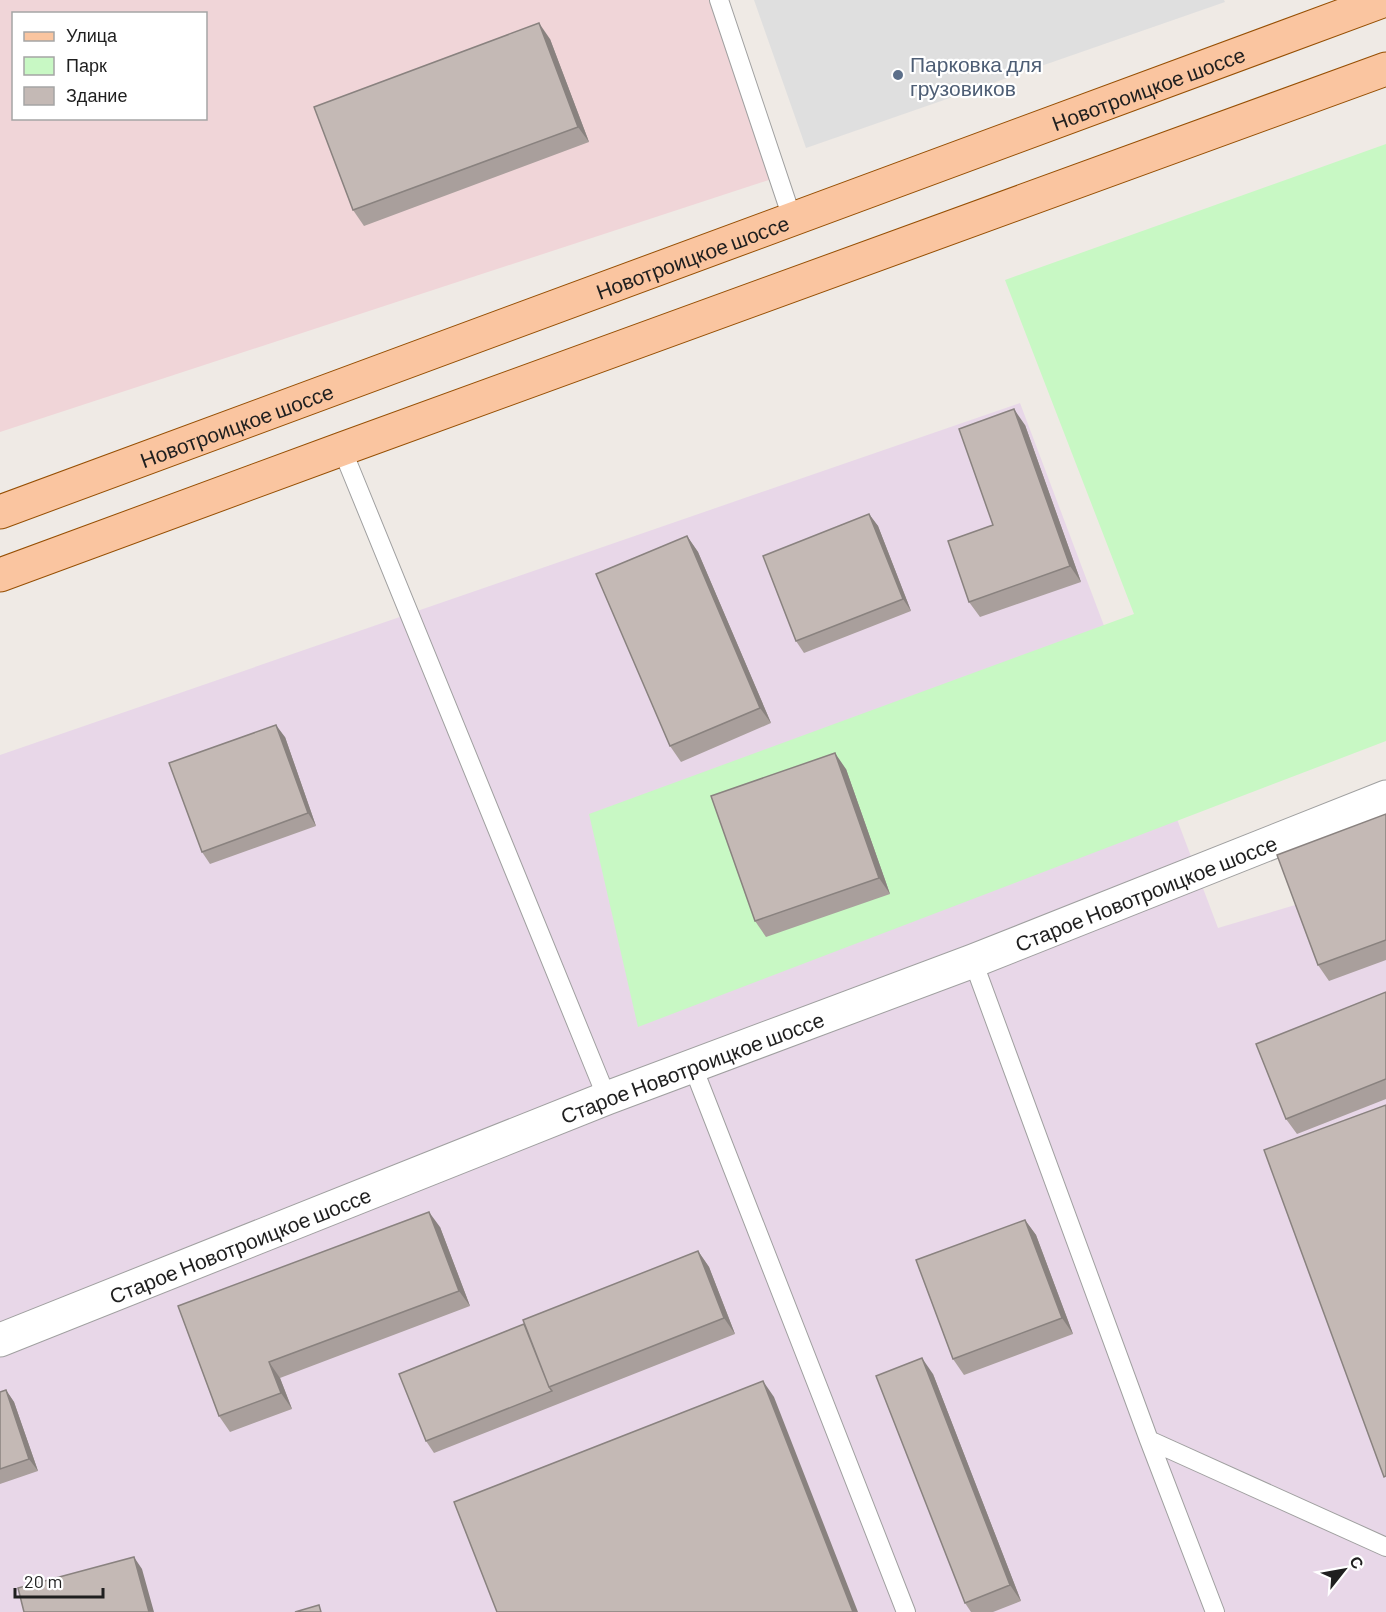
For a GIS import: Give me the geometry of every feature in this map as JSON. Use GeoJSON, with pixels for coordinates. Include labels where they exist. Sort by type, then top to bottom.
{"type":"FeatureCollection","features":[{"type":"Feature","properties":{"kind":"main road","name":"Новотроицкое шоссе"},"geometry":{"type":"LineString","coordinates":[[0,512],[1385,0]]}},
{"type":"Feature","properties":{"kind":"main road"},"geometry":{"type":"LineString","coordinates":[[0,575],[1386,69]]}},
{"type":"Feature","properties":{"kind":"street","name":"Старое Новотроицкое шоссе"},"geometry":{"type":"LineString","coordinates":[[0,1340],[607,1098],[973,960],[1386,796]]}},
{"type":"Feature","properties":{"kind":"lane"},"geometry":{"type":"LineString","coordinates":[[718,0],[792,218]]}},
{"type":"Feature","properties":{"kind":"lane"},"geometry":{"type":"LineString","coordinates":[[342,449],[607,1098]]}},
{"type":"Feature","properties":{"kind":"lane"},"geometry":{"type":"LineString","coordinates":[[973,960],[1149,1440],[1215,1612]]}},
{"type":"Feature","properties":{"kind":"lane"},"geometry":{"type":"LineString","coordinates":[[693,1066],[906,1612]]}},
{"type":"Feature","properties":{"kind":"lane"},"geometry":{"type":"LineString","coordinates":[[1149,1440],[1386,1547]]}},
{"type":"Feature","properties":{"kind":"shaded area"},"geometry":{"type":"Polygon","coordinates":[[[0,0],[715,0],[781,176],[0,432],[0,0]]]}},
{"type":"Feature","properties":{"kind":"shaded area","name":"Парковка для грузовиков"},"geometry":{"type":"Polygon","coordinates":[[[754,0],[1224,0],[1225,2],[806,148],[754,0]]]}},
{"type":"Feature","properties":{"kind":"shaded area"},"geometry":{"type":"Polygon","coordinates":[[[1020,403],[1218,928],[1386,878],[1386,1612],[0,1612],[0,755],[1020,403]]]}},
{"type":"Feature","properties":{"kind":"green space"},"geometry":{"type":"Polygon","coordinates":[[[1386,144],[1386,741],[638,1027],[589,814],[1134,614],[1005,280],[1386,144]]]}},
{"type":"Feature","properties":{"kind":"building"},"geometry":{"type":"Polygon","coordinates":[[[539,23],[578,127],[353,210],[314,107],[539,23]]]}},
{"type":"Feature","properties":{"kind":"building"},"geometry":{"type":"Polygon","coordinates":[[[1014,409],[1070,566],[969,602],[948,541],[993,525],[959,429],[1014,409]]]}},
{"type":"Feature","properties":{"kind":"building"},"geometry":{"type":"Polygon","coordinates":[[[869,514],[903,599],[796,641],[763,556],[869,514]]]}},
{"type":"Feature","properties":{"kind":"building"},"geometry":{"type":"Polygon","coordinates":[[[687,536],[760,708],[670,746],[596,574],[687,536]]]}},
{"type":"Feature","properties":{"kind":"building"},"geometry":{"type":"Polygon","coordinates":[[[276,725],[308,813],[202,852],[169,763],[276,725]]]}},
{"type":"Feature","properties":{"kind":"building"},"geometry":{"type":"Polygon","coordinates":[[[835,753],[879,878],[755,921],[711,796],[835,753]]]}},
{"type":"Feature","properties":{"kind":"building"},"geometry":{"type":"Polygon","coordinates":[[[1386,814],[1386,940],[1318,965],[1277,855],[1386,814]]]}},
{"type":"Feature","properties":{"kind":"building"},"geometry":{"type":"Polygon","coordinates":[[[1386,992],[1386,1079],[1286,1119],[1256,1044],[1386,992]]]}},
{"type":"Feature","properties":{"kind":"building"},"geometry":{"type":"Polygon","coordinates":[[[1386,1105],[1386,1476],[1384,1477],[1264,1150],[1386,1105]]]}},
{"type":"Feature","properties":{"kind":"building"},"geometry":{"type":"Polygon","coordinates":[[[429,1212],[459,1291],[269,1362],[281,1393],[219,1416],[178,1306],[429,1212]]]}},
{"type":"Feature","properties":{"kind":"building"},"geometry":{"type":"Polygon","coordinates":[[[1025,1220],[1062,1318],[953,1359],[916,1260],[1025,1220]]]}},
{"type":"Feature","properties":{"kind":"building"},"geometry":{"type":"Polygon","coordinates":[[[698,1251],[724,1318],[549,1387],[523,1320],[698,1251]]]}},
{"type":"Feature","properties":{"kind":"building"},"geometry":{"type":"Polygon","coordinates":[[[524,1324],[552,1391],[426,1441],[399,1374],[524,1324]]]}},
{"type":"Feature","properties":{"kind":"building"},"geometry":{"type":"Polygon","coordinates":[[[922,1358],[1010,1585],[965,1603],[876,1376],[922,1358]]]}},
{"type":"Feature","properties":{"kind":"building"},"geometry":{"type":"Polygon","coordinates":[[[763,1381],[853,1612],[497,1612],[454,1502],[763,1381]]]}},
{"type":"Feature","properties":{"kind":"building"},"geometry":{"type":"Polygon","coordinates":[[[6,1390],[29,1459],[0,1469],[0,1392],[6,1390]]]}},
{"type":"Feature","properties":{"kind":"building"},"geometry":{"type":"Polygon","coordinates":[[[134,1557],[149,1612],[24,1612],[18,1588],[134,1557]]]}},
{"type":"Feature","properties":{"kind":"building"},"geometry":{"type":"Polygon","coordinates":[[[319,1605],[321,1612],[295,1612],[319,1605]]]}},
{"type":"Feature","properties":{"kind":"place","name":"Парковка для грузовиков"},"geometry":{"type":"Point","coordinates":[898,75]}}]}
